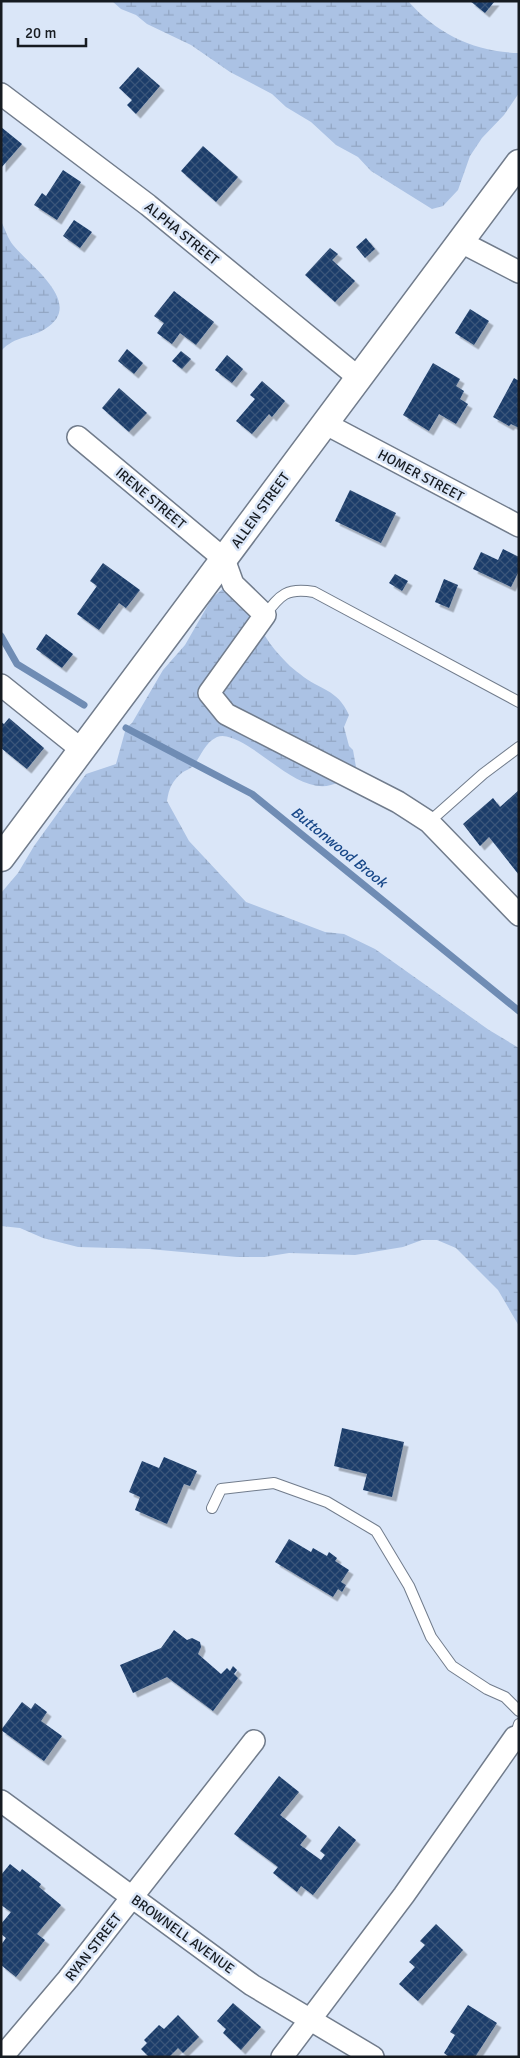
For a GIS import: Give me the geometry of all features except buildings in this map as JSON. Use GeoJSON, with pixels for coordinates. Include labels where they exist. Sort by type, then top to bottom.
{"type":"FeatureCollection","features":[{"type":"Feature","properties":{"kind":"street","name":"ALPHA STREET"},"geometry":{"type":"LineString","coordinates":[[1,94],[148,206],[359,378]]}},
{"type":"Feature","properties":{"kind":"street","name":"ALLEN STREET"},"geometry":{"type":"LineString","coordinates":[[1,858],[519,163]]}},
{"type":"Feature","properties":{"kind":"street"},"geometry":{"type":"LineString","coordinates":[[460,242],[519,272]]}},
{"type":"Feature","properties":{"kind":"street","name":"HOMER STREET"},"geometry":{"type":"LineString","coordinates":[[324,423],[519,526]]}},
{"type":"Feature","properties":{"kind":"street","name":"IRENE STREET"},"geometry":{"type":"LineString","coordinates":[[78,437],[224,559]]}},
{"type":"Feature","properties":{"kind":"street"},"geometry":{"type":"LineString","coordinates":[[224,559],[233,584],[265,615],[209,694],[226,714],[398,802],[429,822],[519,915]]}},
{"type":"Feature","properties":{"kind":"street"},"geometry":{"type":"LineString","coordinates":[[1,685],[82,750]]}},
{"type":"Feature","properties":{"kind":"street"},"geometry":{"type":"LineString","coordinates":[[282,2057],[404,1895],[517,1730]]}},
{"type":"Feature","properties":{"kind":"street","name":"RYAN STREET"},"geometry":{"type":"LineString","coordinates":[[2,2057],[68,1979],[254,1741]]}},
{"type":"Feature","properties":{"kind":"street","name":"BROWNELL AVENUE"},"geometry":{"type":"LineString","coordinates":[[1,1801],[252,1986],[373,2057]]}},
{"type":"Feature","properties":{"kind":"lane"},"geometry":{"type":"LineString","coordinates":[[265,615],[280,596],[300,590],[314,592],[519,702]]}},
{"type":"Feature","properties":{"kind":"lane"},"geometry":{"type":"LineString","coordinates":[[429,822],[483,774],[519,747]]}},
{"type":"Feature","properties":{"kind":"lane"},"geometry":{"type":"LineString","coordinates":[[212,1508],[222,1489],[274,1483],[327,1502],[376,1531],[409,1586],[431,1637],[452,1666],[487,1689],[505,1697],[519,1711]]}},
{"type":"Feature","properties":{"kind":"green space"},"geometry":{"type":"Polygon","coordinates":[[[112,1],[408,1],[431,23],[458,39],[487,49],[519,53],[519,93],[504,115],[482,138],[470,156],[458,190],[443,206],[432,209],[371,171],[358,157],[336,145],[311,122],[286,107],[272,94],[230,72],[191,45],[147,24],[136,15],[121,9],[112,1]]]}},
{"type":"Feature","properties":{"kind":"green space"},"geometry":{"type":"Polygon","coordinates":[[[1,221],[13,245],[51,286],[60,308],[56,319],[45,329],[12,342],[1,351],[1,221]]]}},
{"type":"Feature","properties":{"kind":"green space"},"geometry":{"type":"Polygon","coordinates":[[[236,578],[258,624],[275,650],[297,672],[333,695],[344,706],[349,715],[344,727],[349,746],[353,750],[356,767],[342,780],[327,786],[312,785],[283,770],[239,741],[220,736],[209,743],[193,766],[176,779],[170,788],[167,801],[189,841],[246,902],[325,932],[344,934],[375,949],[489,1030],[519,1048],[519,1326],[498,1290],[456,1248],[437,1240],[422,1240],[403,1247],[355,1255],[289,1253],[264,1257],[237,1257],[149,1249],[78,1247],[43,1238],[20,1228],[1,1226],[1,893],[18,873],[34,846],[86,774],[116,764],[126,728],[132,723],[163,670],[185,645],[212,598],[236,578]]]}},
{"type":"Feature","properties":{"kind":"waterway","name":"Buttonwood Brook"},"geometry":{"type":"LineString","coordinates":[[1,636],[17,664],[84,705]]}},
{"type":"Feature","properties":{"kind":"waterway","name":"Buttonwood Brook"},"geometry":{"type":"LineString","coordinates":[[126,728],[252,794],[519,1011]]}}]}
